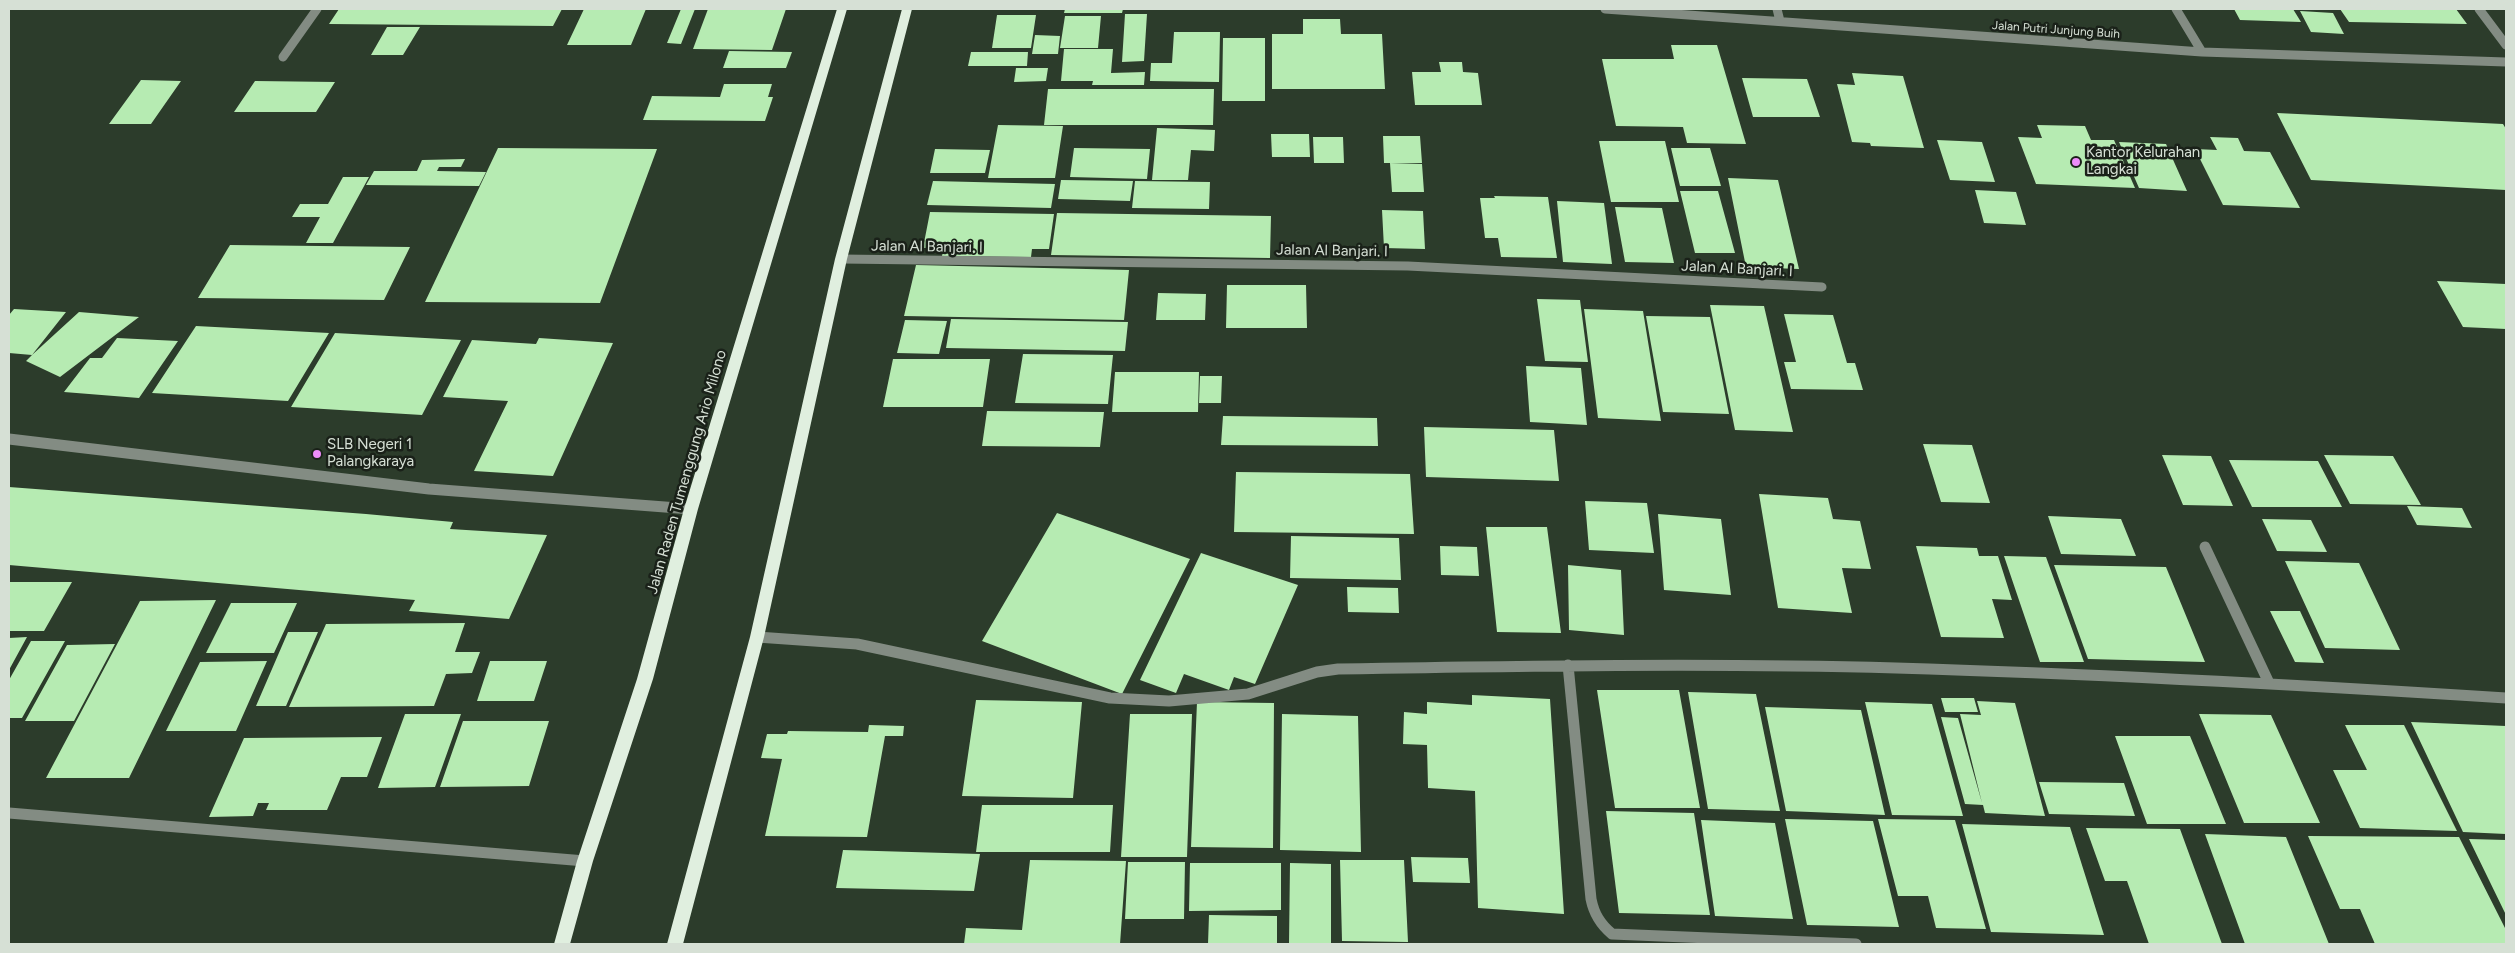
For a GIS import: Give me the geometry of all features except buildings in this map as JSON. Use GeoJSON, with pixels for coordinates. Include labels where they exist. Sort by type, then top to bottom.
{"type":"FeatureCollection","features":[{"type":"Feature","properties":{"kind":"highway","name":"Jalan Raden Tumenggung Ario Milono"},"geometry":{"type":"LineString","coordinates":[[562,944],[585,861],[645,680],[691,510],[842,9]]}},
{"type":"Feature","properties":{"kind":"highway"},"geometry":{"type":"LineString","coordinates":[[675,944],[757,637],[841,259],[907,9]]}},
{"type":"Feature","properties":{"kind":"street"},"geometry":{"type":"LineString","coordinates":[[283,57],[317,9]]}},
{"type":"Feature","properties":{"kind":"street","name":"Jalan Putri Junjung Buih"},"geometry":{"type":"LineString","coordinates":[[1605,9],[2202,52],[2506,62]]}},
{"type":"Feature","properties":{"kind":"street"},"geometry":{"type":"LineString","coordinates":[[1777,9],[1780,21]]}},
{"type":"Feature","properties":{"kind":"street"},"geometry":{"type":"LineString","coordinates":[[2176,9],[2202,52]]}},
{"type":"Feature","properties":{"kind":"street"},"geometry":{"type":"LineString","coordinates":[[2479,9],[2506,45]]}},
{"type":"Feature","properties":{"kind":"street","name":"Jalan Al Banjari. I"},"geometry":{"type":"LineString","coordinates":[[841,259],[1408,266],[1822,287]]}},
{"type":"Feature","properties":{"kind":"street"},"geometry":{"type":"LineString","coordinates":[[9,439],[429,489],[691,510]]}},
{"type":"Feature","properties":{"kind":"street"},"geometry":{"type":"LineString","coordinates":[[2205,547],[2269,683]]}},
{"type":"Feature","properties":{"kind":"street"},"geometry":{"type":"LineString","coordinates":[[757,637],[857,644],[1094,696],[1169,701],[1248,694],[1317,672],[1344,668],[1568,666],[1894,668],[2269,683],[2506,698]]}},
{"type":"Feature","properties":{"kind":"street"},"geometry":{"type":"LineString","coordinates":[[1568,666],[1591,899],[1594,916],[1602,926],[1612,934],[1856,944]]}},
{"type":"Feature","properties":{"kind":"street"},"geometry":{"type":"LineString","coordinates":[[9,813],[585,861]]}},
{"type":"Feature","properties":{"kind":"place","name":"Kantor Kelurahan Langkai"},"geometry":{"type":"Point","coordinates":[2076,162]}},
{"type":"Feature","properties":{"kind":"place","name":"SLB Negeri 1 Palangkaraya"},"geometry":{"type":"Point","coordinates":[317,454]}}]}
